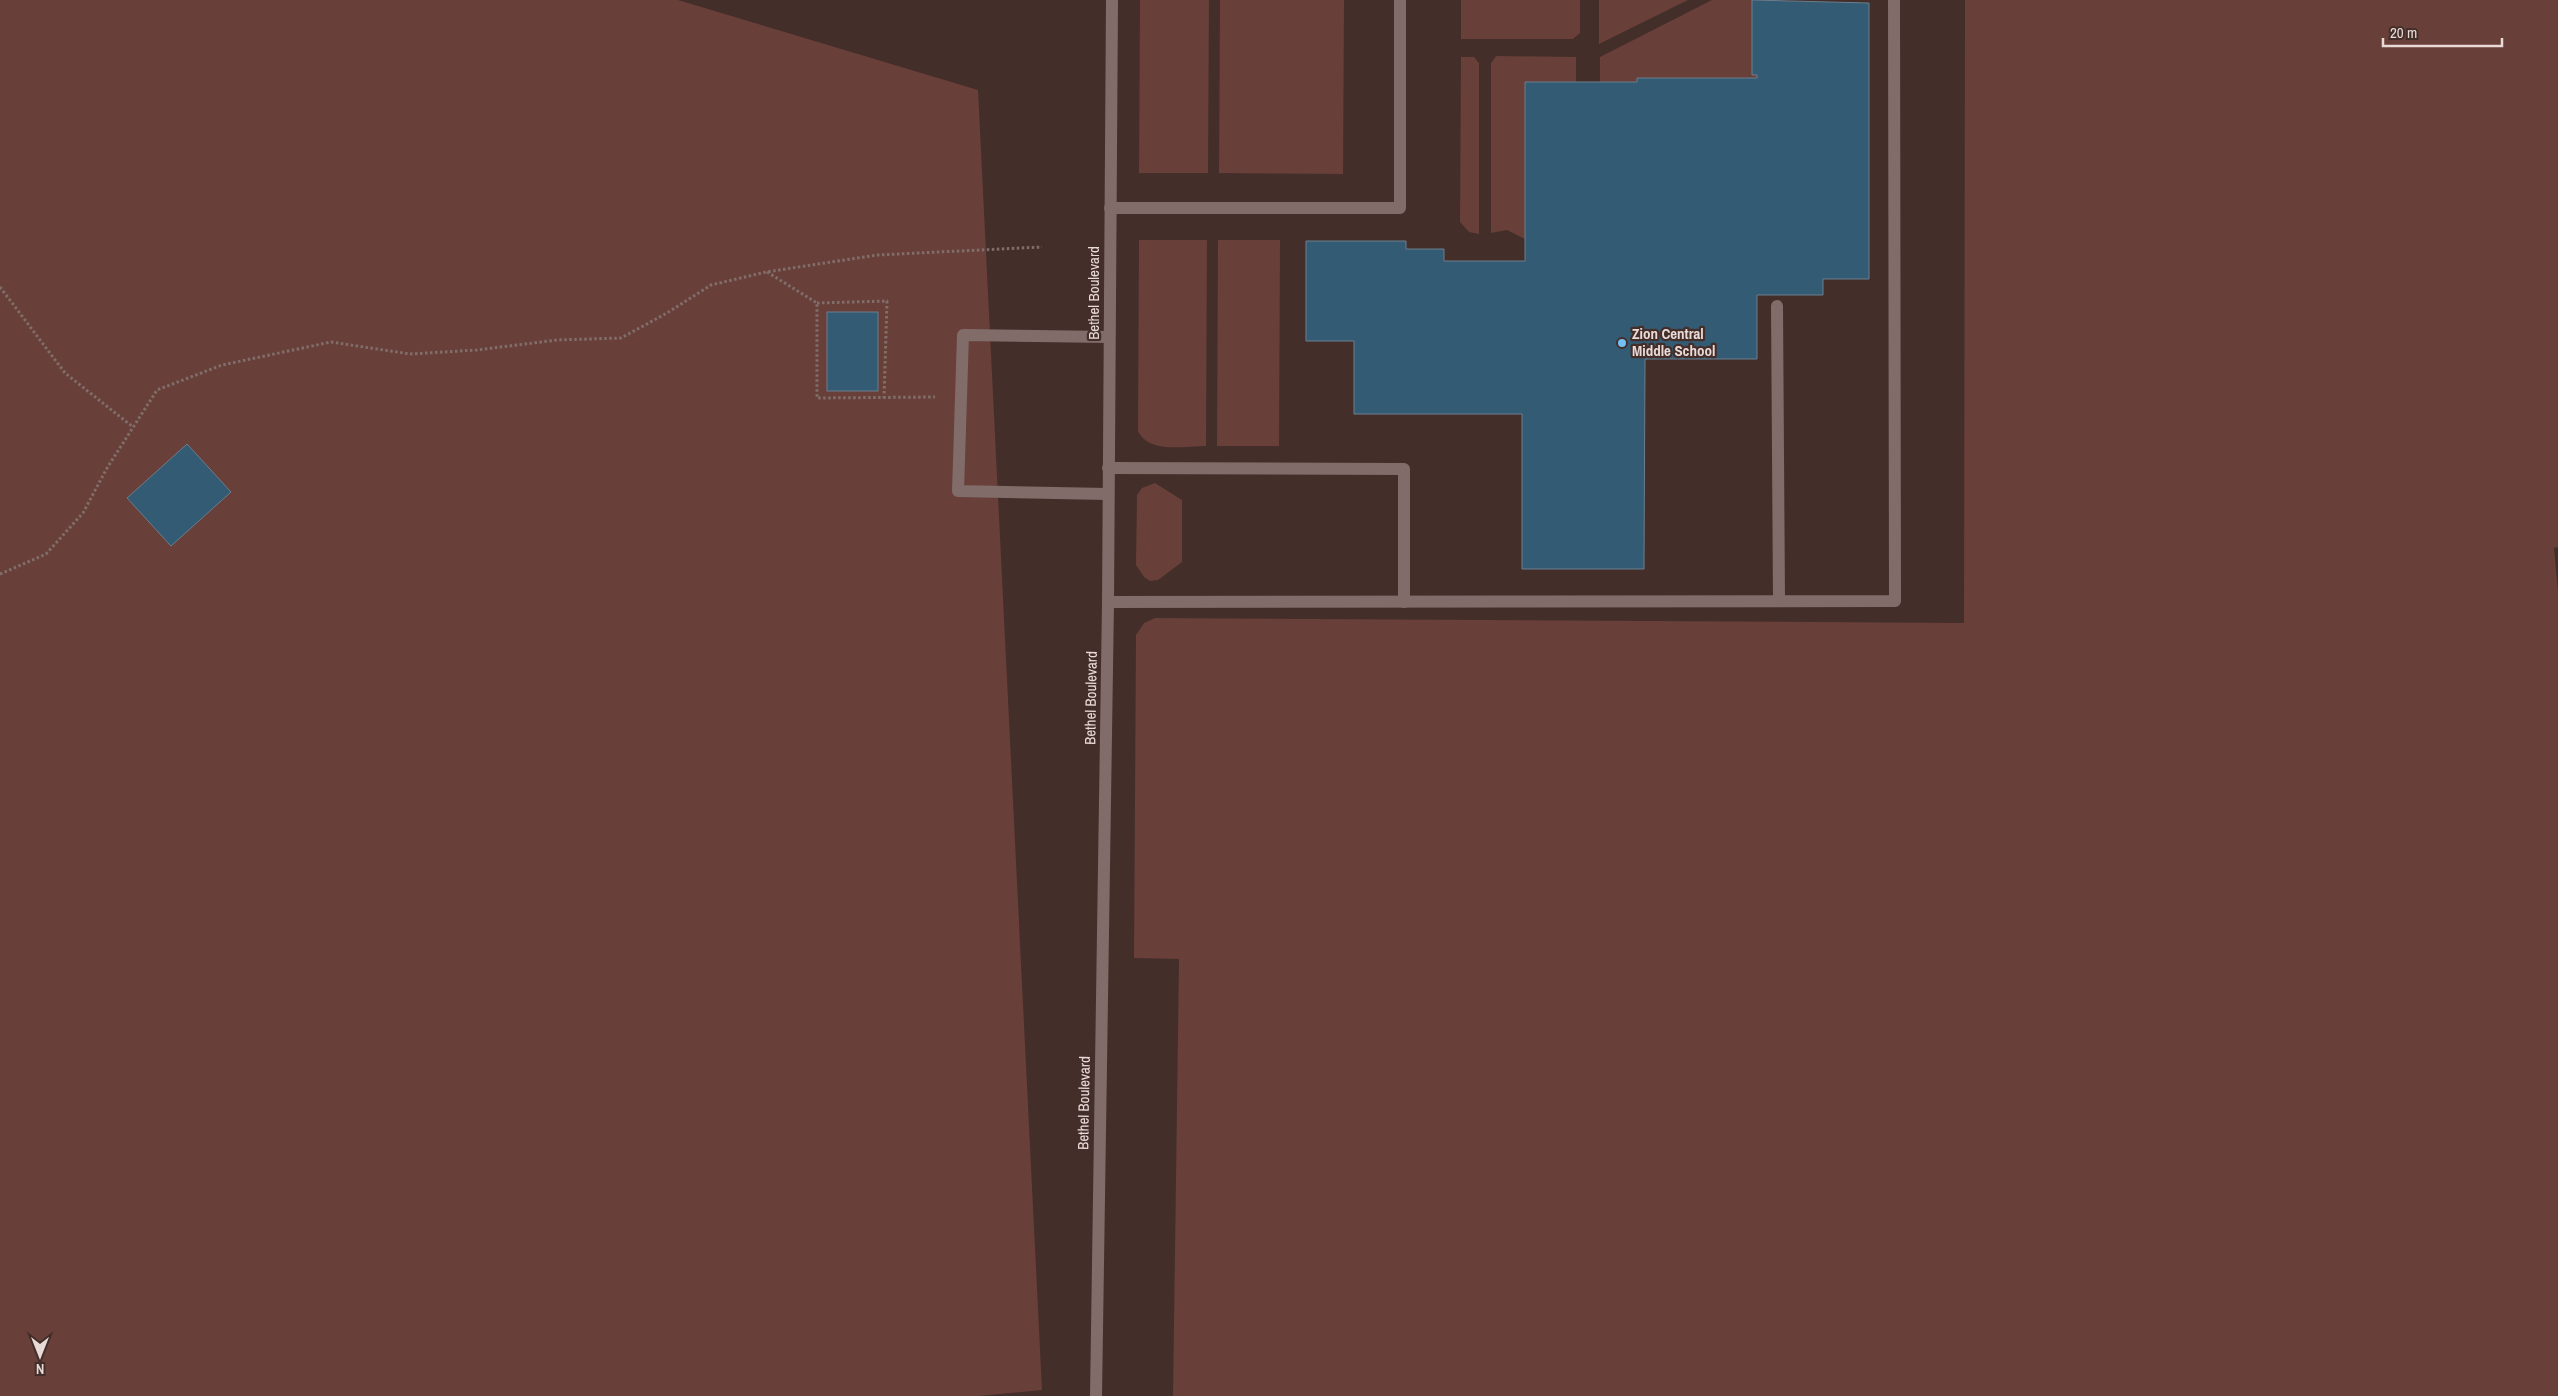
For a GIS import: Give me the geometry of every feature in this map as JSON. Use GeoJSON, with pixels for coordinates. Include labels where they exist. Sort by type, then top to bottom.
{"type":"FeatureCollection","features":[{"type":"Feature","properties":{"kind":"street","name":"Bethel Boulevard"},"geometry":{"type":"LineString","coordinates":[[1096,1396],[1108,602],[1112,0]]}},
{"type":"Feature","properties":{"kind":"street"},"geometry":{"type":"LineString","coordinates":[[1110,208],[1400,208],[1400,0]]}},
{"type":"Feature","properties":{"kind":"street"},"geometry":{"type":"LineString","coordinates":[[1108,602],[1895,601],[1894,0]]}},
{"type":"Feature","properties":{"kind":"street"},"geometry":{"type":"LineString","coordinates":[[1777,306],[1779,601]]}},
{"type":"Feature","properties":{"kind":"street"},"geometry":{"type":"LineString","coordinates":[[1108,494],[958,491],[963,336],[1110,337]]}},
{"type":"Feature","properties":{"kind":"street"},"geometry":{"type":"LineString","coordinates":[[1108,468],[1404,469],[1404,602]]}},
{"type":"Feature","properties":{"kind":"path"},"geometry":{"type":"LineString","coordinates":[[0,574],[46,554],[84,513],[108,468],[157,390],[222,364],[330,342],[410,354],[477,350],[557,340],[621,338],[711,285],[766,272],[876,255],[1042,247]]}},
{"type":"Feature","properties":{"kind":"path"},"geometry":{"type":"LineString","coordinates":[[766,272],[817,303],[887,301],[884,398]]}},
{"type":"Feature","properties":{"kind":"path"},"geometry":{"type":"LineString","coordinates":[[0,287],[65,373],[133,427]]}},
{"type":"Feature","properties":{"kind":"path"},"geometry":{"type":"LineString","coordinates":[[817,303],[817,398],[961,396]]}},
{"type":"Feature","properties":{"kind":"shaded area"},"geometry":{"type":"Polygon","coordinates":[[[0,0],[678,0],[978,90],[1042,1390],[979,1396],[0,1396],[0,0]]]}},
{"type":"Feature","properties":{"kind":"shaded area"},"geometry":{"type":"Polygon","coordinates":[[[1140,0],[1209,0],[1208,173],[1139,173],[1140,0]]]}},
{"type":"Feature","properties":{"kind":"shaded area"},"geometry":{"type":"Polygon","coordinates":[[[1220,0],[1344,0],[1343,174],[1219,173],[1220,0]]]}},
{"type":"Feature","properties":{"kind":"shaded area"},"geometry":{"type":"Polygon","coordinates":[[[1461,0],[1580,0],[1580,33],[1573,39],[1461,39],[1461,0]]]}},
{"type":"Feature","properties":{"kind":"shaded area"},"geometry":{"type":"Polygon","coordinates":[[[1599,0],[1688,0],[1599,44],[1599,0]]]}},
{"type":"Feature","properties":{"kind":"shaded area"},"geometry":{"type":"Polygon","coordinates":[[[1712,0],[1752,0],[1752,74],[1757,75],[1757,78],[1637,78],[1637,82],[1600,82],[1600,57],[1712,0]]]}},
{"type":"Feature","properties":{"kind":"shaded area"},"geometry":{"type":"Polygon","coordinates":[[[1965,0],[2558,0],[2558,547],[2554,548],[2558,592],[2558,1396],[1173,1396],[1179,959],[1134,958],[1136,635],[1144,623],[1155,618],[1964,623],[1965,0]]]}},
{"type":"Feature","properties":{"kind":"shaded area"},"geometry":{"type":"Polygon","coordinates":[[[1496,56],[1576,57],[1576,82],[1525,239],[1507,230],[1491,233],[1491,63],[1496,56]]]}},
{"type":"Feature","properties":{"kind":"shaded area"},"geometry":{"type":"Polygon","coordinates":[[[1461,57],[1474,57],[1479,63],[1479,234],[1469,232],[1460,222],[1461,57]]]}},
{"type":"Feature","properties":{"kind":"shaded area"},"geometry":{"type":"Polygon","coordinates":[[[1139,240],[1207,240],[1206,446],[1159,446],[1143,438],[1138,431],[1139,240]]]}},
{"type":"Feature","properties":{"kind":"shaded area"},"geometry":{"type":"Polygon","coordinates":[[[1218,240],[1280,240],[1279,446],[1217,446],[1218,240]]]}},
{"type":"Feature","properties":{"kind":"shaded area"},"geometry":{"type":"Polygon","coordinates":[[[1155,483],[1182,500],[1182,562],[1158,580],[1150,581],[1144,577],[1136,565],[1137,495],[1142,488],[1155,483]]]}},
{"type":"Feature","properties":{"kind":"building"},"geometry":{"type":"Polygon","coordinates":[[[1752,0],[1869,3],[1869,279],[1823,279],[1823,295],[1757,295],[1757,359],[1645,359],[1644,569],[1522,569],[1522,414],[1354,414],[1354,341],[1306,341],[1306,241],[1406,241],[1406,249],[1444,249],[1444,261],[1525,261],[1525,82],[1637,82],[1637,78],[1757,78],[1757,75],[1752,75],[1752,0]]]}},
{"type":"Feature","properties":{"kind":"building"},"geometry":{"type":"Polygon","coordinates":[[[827,312],[878,312],[878,391],[827,391],[827,312]]]}},
{"type":"Feature","properties":{"kind":"building"},"geometry":{"type":"Polygon","coordinates":[[[187,444],[231,492],[171,546],[127,498],[187,444]]]}},
{"type":"Feature","properties":{"kind":"place","name":"Zion Central Middle School"},"geometry":{"type":"Point","coordinates":[1622,343]}}]}
